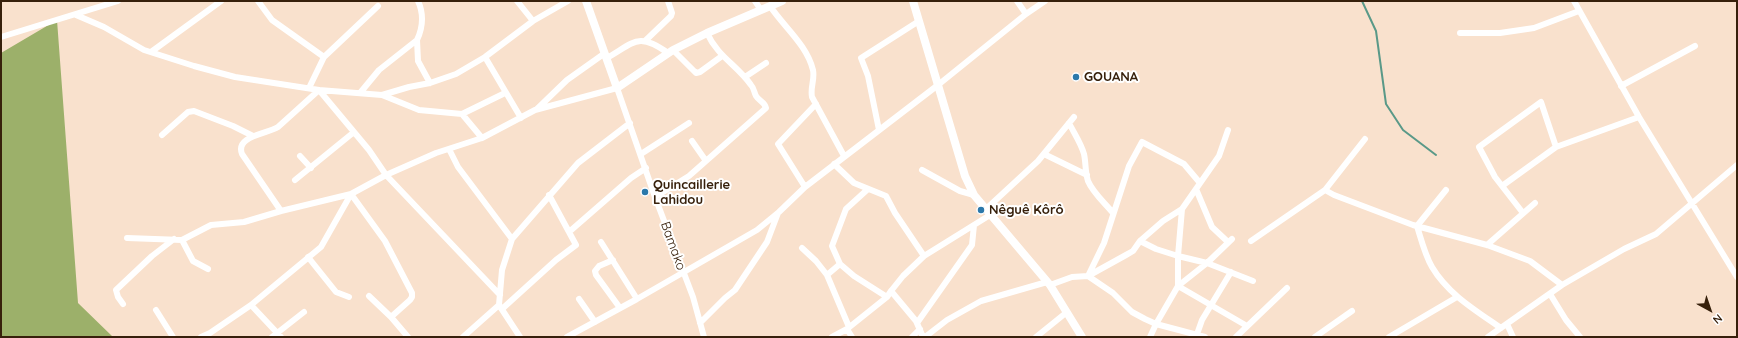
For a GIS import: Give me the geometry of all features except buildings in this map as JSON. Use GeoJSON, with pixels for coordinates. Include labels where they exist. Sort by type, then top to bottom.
{"type":"FeatureCollection","features":[{"type":"Feature","properties":{"kind":"street"},"geometry":{"type":"LineString","coordinates":[[1,37],[118,1]]}},
{"type":"Feature","properties":{"kind":"street"},"geometry":{"type":"LineString","coordinates":[[151,52],[221,1]]}},
{"type":"Feature","properties":{"kind":"street"},"geometry":{"type":"LineString","coordinates":[[258,1],[272,20],[324,58]]}},
{"type":"Feature","properties":{"kind":"street"},"geometry":{"type":"LineString","coordinates":[[418,1],[423,15],[420,33],[417,40],[418,61],[430,83]]}},
{"type":"Feature","properties":{"kind":"street"},"geometry":{"type":"LineString","coordinates":[[517,1],[533,21]]}},
{"type":"Feature","properties":{"kind":"street"},"geometry":{"type":"LineString","coordinates":[[382,95],[409,87],[430,83],[456,74],[485,57],[533,21],[568,1]]}},
{"type":"Feature","properties":{"kind":"street"},"geometry":{"type":"LineString","coordinates":[[586,1],[617,88]]}},
{"type":"Feature","properties":{"kind":"street"},"geometry":{"type":"LineString","coordinates":[[645,41],[671,16],[672,12],[668,1]]}},
{"type":"Feature","properties":{"kind":"street"},"geometry":{"type":"LineString","coordinates":[[755,1],[761,10]]}},
{"type":"Feature","properties":{"kind":"street"},"geometry":{"type":"LineString","coordinates":[[535,110],[617,88],[671,52],[708,33],[782,1]]}},
{"type":"Feature","properties":{"kind":"street"},"geometry":{"type":"LineString","coordinates":[[913,1],[965,176],[974,195],[1049,283],[1082,337]]}},
{"type":"Feature","properties":{"kind":"street"},"geometry":{"type":"LineString","coordinates":[[1017,1],[1026,14]]}},
{"type":"Feature","properties":{"kind":"street"},"geometry":{"type":"LineString","coordinates":[[567,337],[637,299],[757,230],[779,212],[805,187],[938,85],[1026,14],[1045,1]]}},
{"type":"Feature","properties":{"kind":"street"},"geometry":{"type":"LineString","coordinates":[[1574,1],[1638,117],[1737,276]]}},
{"type":"Feature","properties":{"kind":"street"},"geometry":{"type":"LineString","coordinates":[[309,88],[324,58],[378,6]]}},
{"type":"Feature","properties":{"kind":"street"},"geometry":{"type":"LineString","coordinates":[[770,6],[798,42],[812,65],[814,76],[811,91],[816,104],[844,156]]}},
{"type":"Feature","properties":{"kind":"street"},"geometry":{"type":"LineString","coordinates":[[1460,32],[1500,34],[1534,28],[1579,11]]}},
{"type":"Feature","properties":{"kind":"street"},"geometry":{"type":"LineString","coordinates":[[76,15],[104,27],[144,50],[235,77],[319,90],[382,95],[419,110],[462,114],[505,93]]}},
{"type":"Feature","properties":{"kind":"street"},"geometry":{"type":"LineString","coordinates":[[879,130],[868,76],[861,58],[919,21]]}},
{"type":"Feature","properties":{"kind":"street"},"geometry":{"type":"LineString","coordinates":[[655,197],[689,176],[766,108],[765,104],[757,97],[745,77],[722,56],[712,43],[708,33]]}},
{"type":"Feature","properties":{"kind":"street"},"geometry":{"type":"LineString","coordinates":[[360,93],[378,70],[417,40]]}},
{"type":"Feature","properties":{"kind":"street"},"geometry":{"type":"LineString","coordinates":[[128,238],[182,240],[211,226],[244,222],[281,210],[351,194],[386,174],[449,149],[482,138],[521,118],[535,110],[567,80],[606,56],[635,42],[645,41],[653,43],[671,52],[696,73],[700,72],[722,56]]}},
{"type":"Feature","properties":{"kind":"street"},"geometry":{"type":"LineString","coordinates":[[1621,86],[1695,46]]}},
{"type":"Feature","properties":{"kind":"street"},"geometry":{"type":"LineString","coordinates":[[485,57],[521,118]]}},
{"type":"Feature","properties":{"kind":"street"},"geometry":{"type":"LineString","coordinates":[[745,77],[766,63]]}},
{"type":"Feature","properties":{"kind":"street","name":"Bamako"},"geometry":{"type":"LineString","coordinates":[[617,88],[655,197],[693,297],[704,337]]}},
{"type":"Feature","properties":{"kind":"street"},"geometry":{"type":"LineString","coordinates":[[319,90],[386,174],[500,295]]}},
{"type":"Feature","properties":{"kind":"street"},"geometry":{"type":"LineString","coordinates":[[281,210],[242,154],[240,149],[241,144],[253,136],[271,132],[278,128],[319,90]]}},
{"type":"Feature","properties":{"kind":"street"},"geometry":{"type":"LineString","coordinates":[[1523,213],[1495,178],[1479,148],[1541,102],[1556,147]]}},
{"type":"Feature","properties":{"kind":"street"},"geometry":{"type":"LineString","coordinates":[[805,187],[778,144],[816,104]]}},
{"type":"Feature","properties":{"kind":"street"},"geometry":{"type":"LineString","coordinates":[[162,135],[188,112],[194,111],[233,126],[253,136]]}},
{"type":"Feature","properties":{"kind":"street"},"geometry":{"type":"LineString","coordinates":[[462,114],[482,138]]}},
{"type":"Feature","properties":{"kind":"street"},"geometry":{"type":"LineString","coordinates":[[832,337],[848,328],[887,297],[903,276],[924,256],[974,225],[1044,154],[1074,117]]}},
{"type":"Feature","properties":{"kind":"street"},"geometry":{"type":"LineString","coordinates":[[1502,186],[1556,147],[1638,117]]}},
{"type":"Feature","properties":{"kind":"street"},"geometry":{"type":"LineString","coordinates":[[520,337],[500,307],[502,270],[512,239],[549,195],[578,164],[630,123]]}},
{"type":"Feature","properties":{"kind":"street"},"geometry":{"type":"LineString","coordinates":[[641,154],[689,123]]}},
{"type":"Feature","properties":{"kind":"street"},"geometry":{"type":"LineString","coordinates":[[1069,123],[1080,144],[1084,156],[1087,175],[1094,192],[1113,213]]}},
{"type":"Feature","properties":{"kind":"street"},"geometry":{"type":"LineString","coordinates":[[891,291],[918,326],[924,337],[946,320],[981,301],[1072,277],[1088,276],[1126,255],[1163,221],[1182,209],[1219,156],[1228,130]]}},
{"type":"Feature","properties":{"kind":"street"},"geometry":{"type":"LineString","coordinates":[[295,180],[354,132]]}},
{"type":"Feature","properties":{"kind":"street"},"geometry":{"type":"LineString","coordinates":[[1251,241],[1326,190],[1365,139]]}},
{"type":"Feature","properties":{"kind":"street"},"geometry":{"type":"LineString","coordinates":[[692,141],[706,161]]}},
{"type":"Feature","properties":{"kind":"street"},"geometry":{"type":"LineString","coordinates":[[1088,276],[1104,243],[1129,166],[1142,142],[1184,164],[1200,183]]}},
{"type":"Feature","properties":{"kind":"street"},"geometry":{"type":"LineString","coordinates":[[449,149],[458,167],[512,239]]}},
{"type":"Feature","properties":{"kind":"street"},"geometry":{"type":"LineString","coordinates":[[1044,154],[1087,175]]}},
{"type":"Feature","properties":{"kind":"street"},"geometry":{"type":"LineString","coordinates":[[300,156],[311,168]]}},
{"type":"Feature","properties":{"kind":"street"},"geometry":{"type":"LineString","coordinates":[[834,164],[854,183],[886,196],[895,213],[924,256]]}},
{"type":"Feature","properties":{"kind":"street"},"geometry":{"type":"LineString","coordinates":[[1488,337],[1562,285],[1624,249],[1656,234],[1668,226],[1691,204],[1737,165]]}},
{"type":"Feature","properties":{"kind":"street"},"geometry":{"type":"LineString","coordinates":[[569,232],[631,178],[646,168]]}},
{"type":"Feature","properties":{"kind":"street"},"geometry":{"type":"LineString","coordinates":[[922,170],[960,192],[974,195]]}},
{"type":"Feature","properties":{"kind":"street"},"geometry":{"type":"LineString","coordinates":[[868,189],[846,209],[832,246],[840,264],[854,276],[887,297]]}},
{"type":"Feature","properties":{"kind":"street"},"geometry":{"type":"LineString","coordinates":[[1150,337],[1178,286],[1207,263],[1230,241],[1212,227],[1196,189]]}},
{"type":"Feature","properties":{"kind":"street"},"geometry":{"type":"LineString","coordinates":[[1326,190],[1334,195],[1417,226],[1487,245],[1530,261],[1562,285]]}},
{"type":"Feature","properties":{"kind":"street"},"geometry":{"type":"LineString","coordinates":[[1417,226],[1446,190]]}},
{"type":"Feature","properties":{"kind":"street"},"geometry":{"type":"LineString","coordinates":[[201,337],[210,333],[251,305],[320,247],[351,194]]}},
{"type":"Feature","properties":{"kind":"street"},"geometry":{"type":"LineString","coordinates":[[351,194],[385,241],[412,293],[410,300],[392,317]]}},
{"type":"Feature","properties":{"kind":"street"},"geometry":{"type":"LineString","coordinates":[[464,337],[556,260],[575,247],[575,242],[549,195]]}},
{"type":"Feature","properties":{"kind":"street"},"geometry":{"type":"LineString","coordinates":[[1487,245],[1535,203]]}},
{"type":"Feature","properties":{"kind":"street"},"geometry":{"type":"LineString","coordinates":[[1178,286],[1178,256],[1182,209]]}},
{"type":"Feature","properties":{"kind":"street"},"geometry":{"type":"LineString","coordinates":[[700,323],[735,290],[767,242],[779,212]]}},
{"type":"Feature","properties":{"kind":"street"},"geometry":{"type":"LineString","coordinates":[[912,337],[972,245],[974,225]]}},
{"type":"Feature","properties":{"kind":"street"},"geometry":{"type":"LineString","coordinates":[[1417,226],[1431,266],[1443,284],[1500,328]]}},
{"type":"Feature","properties":{"kind":"street"},"geometry":{"type":"LineString","coordinates":[[123,304],[118,297],[116,290],[152,256],[174,239]]}},
{"type":"Feature","properties":{"kind":"street"},"geometry":{"type":"LineString","coordinates":[[182,240],[193,261],[208,269]]}},
{"type":"Feature","properties":{"kind":"street"},"geometry":{"type":"LineString","coordinates":[[1140,241],[1156,249],[1207,263],[1253,281]]}},
{"type":"Feature","properties":{"kind":"street"},"geometry":{"type":"LineString","coordinates":[[601,242],[614,260],[637,299]]}},
{"type":"Feature","properties":{"kind":"street"},"geometry":{"type":"LineString","coordinates":[[802,248],[816,261],[827,275],[852,337]]}},
{"type":"Feature","properties":{"kind":"street"},"geometry":{"type":"LineString","coordinates":[[308,257],[336,292],[349,297]]}},
{"type":"Feature","properties":{"kind":"street"},"geometry":{"type":"LineString","coordinates":[[614,260],[599,266],[595,271],[596,275],[620,308]]}},
{"type":"Feature","properties":{"kind":"street"},"geometry":{"type":"LineString","coordinates":[[827,275],[840,264]]}},
{"type":"Feature","properties":{"kind":"street"},"geometry":{"type":"LineString","coordinates":[[1196,336],[1202,320],[1231,272]]}},
{"type":"Feature","properties":{"kind":"street"},"geometry":{"type":"LineString","coordinates":[[1088,276],[1113,293],[1132,312],[1156,324],[1196,336],[1205,337]]}},
{"type":"Feature","properties":{"kind":"street"},"geometry":{"type":"LineString","coordinates":[[1178,286],[1247,326]]}},
{"type":"Feature","properties":{"kind":"street"},"geometry":{"type":"LineString","coordinates":[[1236,337],[1287,288]]}},
{"type":"Feature","properties":{"kind":"street"},"geometry":{"type":"LineString","coordinates":[[1550,294],[1566,320],[1580,337]]}},
{"type":"Feature","properties":{"kind":"street"},"geometry":{"type":"LineString","coordinates":[[369,296],[392,317],[408,337]]}},
{"type":"Feature","properties":{"kind":"street"},"geometry":{"type":"LineString","coordinates":[[1389,337],[1458,297]]}},
{"type":"Feature","properties":{"kind":"street"},"geometry":{"type":"LineString","coordinates":[[579,299],[595,322]]}},
{"type":"Feature","properties":{"kind":"street"},"geometry":{"type":"LineString","coordinates":[[251,305],[277,336],[304,312]]}},
{"type":"Feature","properties":{"kind":"street"},"geometry":{"type":"LineString","coordinates":[[156,310],[173,337]]}},
{"type":"Feature","properties":{"kind":"street"},"geometry":{"type":"LineString","coordinates":[[1314,337],[1352,311]]}},
{"type":"Feature","properties":{"kind":"street"},"geometry":{"type":"LineString","coordinates":[[1036,337],[1067,312]]}},
{"type":"Feature","properties":{"kind":"street"},"geometry":{"type":"LineString","coordinates":[[1506,324],[1513,337]]}},
{"type":"Feature","properties":{"kind":"green space"},"geometry":{"type":"Polygon","coordinates":[[[57,20],[78,303],[113,337],[1,337],[1,53],[57,20]]]}},
{"type":"Feature","properties":{"kind":"waterway"},"geometry":{"type":"LineString","coordinates":[[1362,1],[1376,31],[1386,104],[1403,130],[1436,155]]}},
{"type":"Feature","properties":{"kind":"place","name":"GOUANA"},"geometry":{"type":"Point","coordinates":[1076,77]}},
{"type":"Feature","properties":{"kind":"place","name":"Quincaillerie Lahidou"},"geometry":{"type":"Point","coordinates":[645,192]}},
{"type":"Feature","properties":{"kind":"place","name":"Nêguê Kôrô"},"geometry":{"type":"Point","coordinates":[981,210]}}]}
